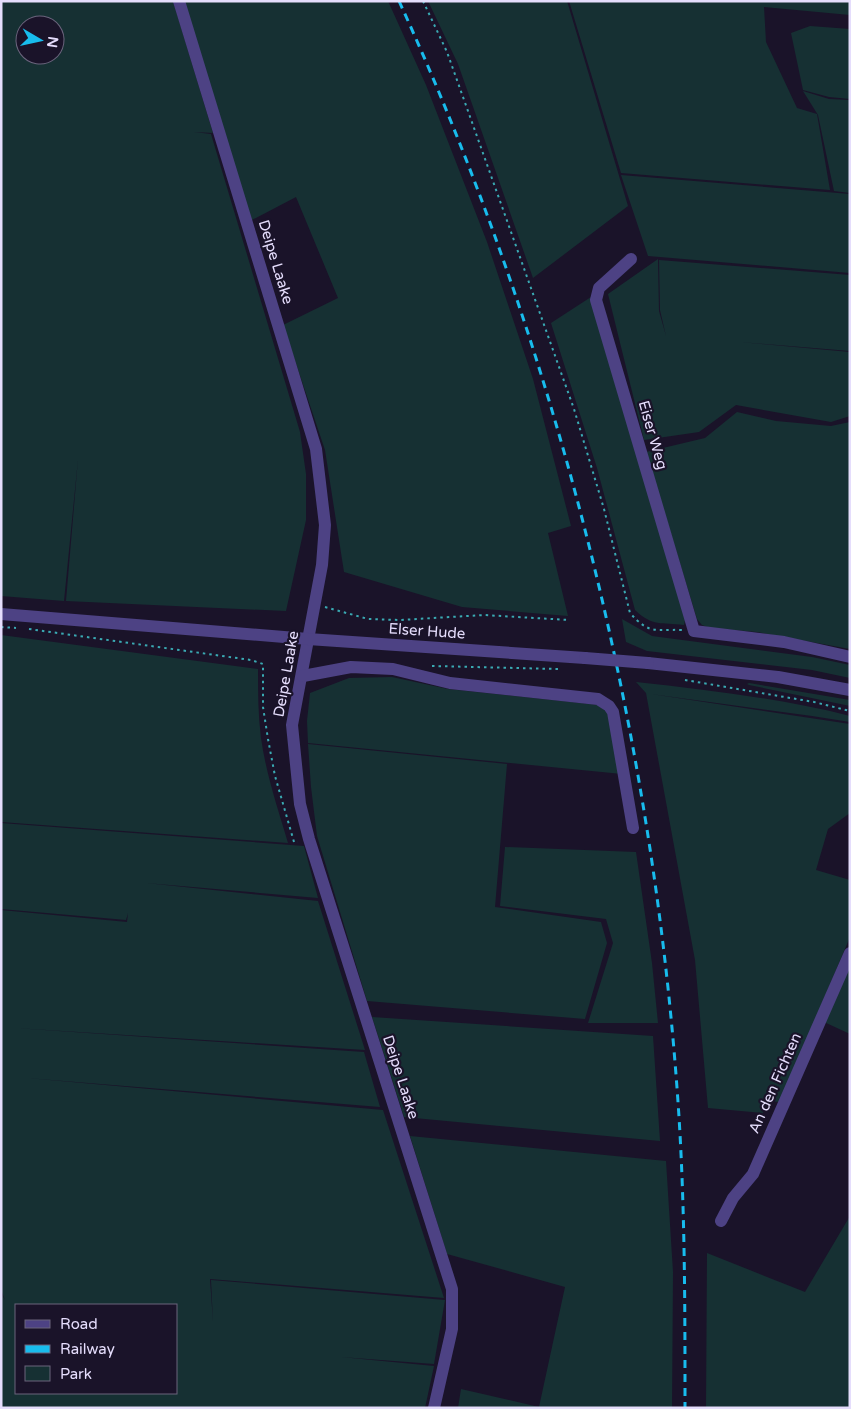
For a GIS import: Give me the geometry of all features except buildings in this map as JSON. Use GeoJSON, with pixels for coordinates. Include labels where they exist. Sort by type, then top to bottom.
{"type":"FeatureCollection","features":[{"type":"Feature","properties":{"kind":"street","name":"Deipe Laake"},"geometry":{"type":"LineString","coordinates":[[179,1],[316,449],[325,526],[322,565],[303,676],[292,725],[300,804],[309,839],[452,1289],[452,1329],[434,1408]]}},
{"type":"Feature","properties":{"kind":"street","name":"Eiser Weg"},"geometry":{"type":"LineString","coordinates":[[631,260],[599,288],[596,300],[694,631],[784,642],[850,656]]}},
{"type":"Feature","properties":{"kind":"street","name":"Elser Hude"},"geometry":{"type":"LineString","coordinates":[[1,614],[308,639],[586,658],[778,677],[850,690]]}},
{"type":"Feature","properties":{"kind":"street"},"geometry":{"type":"LineString","coordinates":[[303,676],[351,667],[393,669],[450,683],[598,698],[609,706],[613,712],[633,828]]}},
{"type":"Feature","properties":{"kind":"street","name":"An den Fichten"},"geometry":{"type":"LineString","coordinates":[[721,1221],[733,1198],[753,1174],[850,953]]}},
{"type":"Feature","properties":{"kind":"path"},"geometry":{"type":"LineString","coordinates":[[423,1],[448,52],[574,409],[604,509],[630,613],[639,623],[652,630],[672,630]]}},
{"type":"Feature","properties":{"kind":"path"},"geometry":{"type":"LineString","coordinates":[[315,604],[368,619],[400,620],[484,615],[569,620]]}},
{"type":"Feature","properties":{"kind":"path"},"geometry":{"type":"LineString","coordinates":[[1,628],[17,628]]}},
{"type":"Feature","properties":{"kind":"path"},"geometry":{"type":"LineString","coordinates":[[25,629],[252,660],[263,664],[263,707],[275,776],[294,842],[309,839]]}},
{"type":"Feature","properties":{"kind":"path"},"geometry":{"type":"LineString","coordinates":[[429,666],[563,668]]}},
{"type":"Feature","properties":{"kind":"path"},"geometry":{"type":"LineString","coordinates":[[682,679],[814,702],[850,711]]}},
{"type":"Feature","properties":{"kind":"green space"},"geometry":{"type":"Polygon","coordinates":[[[1,1],[173,1],[213,133],[194,132],[211,134],[300,432],[306,474],[306,520],[286,611],[66,601],[78,459],[64,601],[1,596],[1,1]]]}},
{"type":"Feature","properties":{"kind":"green space"},"geometry":{"type":"Polygon","coordinates":[[[182,1],[388,1],[426,85],[487,242],[533,379],[571,526],[548,533],[568,616],[462,607],[344,572],[325,450],[283,325],[338,298],[296,197],[250,221],[182,1]]]}},
{"type":"Feature","properties":{"kind":"green space"},"geometry":{"type":"Polygon","coordinates":[[[428,1],[567,1],[628,206],[533,278],[458,64],[428,1]]]}},
{"type":"Feature","properties":{"kind":"green space"},"geometry":{"type":"Polygon","coordinates":[[[569,1],[850,1],[850,15],[764,7],[766,42],[797,108],[817,114],[830,190],[621,173],[569,1]]]}},
{"type":"Feature","properties":{"kind":"green space"},"geometry":{"type":"Polygon","coordinates":[[[810,26],[850,29],[850,99],[829,97],[803,90],[791,33],[810,26]]]}},
{"type":"Feature","properties":{"kind":"green space"},"geometry":{"type":"Polygon","coordinates":[[[803,91],[829,99],[850,100],[850,193],[834,191],[818,115],[803,91]]]}},
{"type":"Feature","properties":{"kind":"green space"},"geometry":{"type":"Polygon","coordinates":[[[621,175],[850,194],[850,273],[648,256],[621,175]]]}},
{"type":"Feature","properties":{"kind":"green space"},"geometry":{"type":"Polygon","coordinates":[[[658,259],[659,311],[666,336],[660,310],[659,260],[850,275],[850,351],[740,342],[850,352],[850,416],[831,422],[736,405],[699,432],[644,440],[608,294],[658,259]]]}},
{"type":"Feature","properties":{"kind":"green space"},"geometry":{"type":"Polygon","coordinates":[[[591,297],[686,616],[684,625],[652,621],[635,610],[597,468],[551,323],[591,297]]]}},
{"type":"Feature","properties":{"kind":"green space"},"geometry":{"type":"Polygon","coordinates":[[[737,412],[776,421],[831,426],[850,422],[850,649],[757,632],[710,628],[702,625],[697,619],[646,452],[705,438],[737,412]]]}},
{"type":"Feature","properties":{"kind":"green space"},"geometry":{"type":"Polygon","coordinates":[[[622,619],[652,636],[812,657],[850,665],[850,678],[812,670],[647,651],[626,642],[622,619]]]}},
{"type":"Feature","properties":{"kind":"green space"},"geometry":{"type":"Polygon","coordinates":[[[1,635],[258,669],[259,721],[263,751],[288,843],[1,822],[1,635]]]}},
{"type":"Feature","properties":{"kind":"green space"},"geometry":{"type":"Polygon","coordinates":[[[392,677],[448,689],[599,705],[612,717],[622,774],[308,743],[307,721],[310,693],[349,678],[392,677]]]}},
{"type":"Feature","properties":{"kind":"green space"},"geometry":{"type":"Polygon","coordinates":[[[636,682],[770,699],[850,716],[850,722],[651,694],[850,724],[850,813],[828,829],[816,870],[850,880],[850,937],[780,1102],[768,1101],[763,1113],[708,1108],[695,960],[646,693],[636,682]]]}},
{"type":"Feature","properties":{"kind":"green space"},"geometry":{"type":"Polygon","coordinates":[[[747,684],[850,700],[850,706],[747,684]]]}},
{"type":"Feature","properties":{"kind":"green space"},"geometry":{"type":"Polygon","coordinates":[[[308,744],[507,764],[495,907],[601,922],[607,943],[585,1019],[367,1001],[317,836],[308,744]]]}},
{"type":"Feature","properties":{"kind":"green space"},"geometry":{"type":"Polygon","coordinates":[[[1,823],[304,846],[318,898],[146,883],[318,901],[365,1050],[15,1028],[364,1052],[380,1107],[27,1078],[383,1110],[444,1298],[210,1279],[213,1322],[211,1280],[445,1300],[434,1364],[341,1357],[434,1366],[425,1408],[1,1408],[1,1293],[5,1300],[1,1290],[1,910],[127,922],[128,913],[126,920],[1,909],[1,823]]]}},
{"type":"Feature","properties":{"kind":"green space"},"geometry":{"type":"Polygon","coordinates":[[[505,847],[636,852],[652,963],[658,1023],[588,1023],[613,943],[606,919],[500,906],[505,847]]]}},
{"type":"Feature","properties":{"kind":"green space"},"geometry":{"type":"Polygon","coordinates":[[[850,965],[850,1034],[824,1022],[850,965]]]}},
{"type":"Feature","properties":{"kind":"green space"},"geometry":{"type":"Polygon","coordinates":[[[372,1017],[653,1036],[660,1141],[404,1117],[372,1017]]]}},
{"type":"Feature","properties":{"kind":"green space"},"geometry":{"type":"Polygon","coordinates":[[[410,1136],[666,1161],[673,1272],[672,1408],[458,1408],[461,1389],[539,1407],[565,1287],[447,1254],[410,1136]]]}},
{"type":"Feature","properties":{"kind":"green space"},"geometry":{"type":"Polygon","coordinates":[[[850,1216],[850,1408],[706,1408],[707,1253],[805,1292],[850,1216]]]}},
{"type":"Feature","properties":{"kind":"railway"},"geometry":{"type":"LineString","coordinates":[[399,1],[455,133],[506,268],[551,406],[589,547],[622,689],[647,832],[667,975],[681,1153],[685,1408]]}}]}
